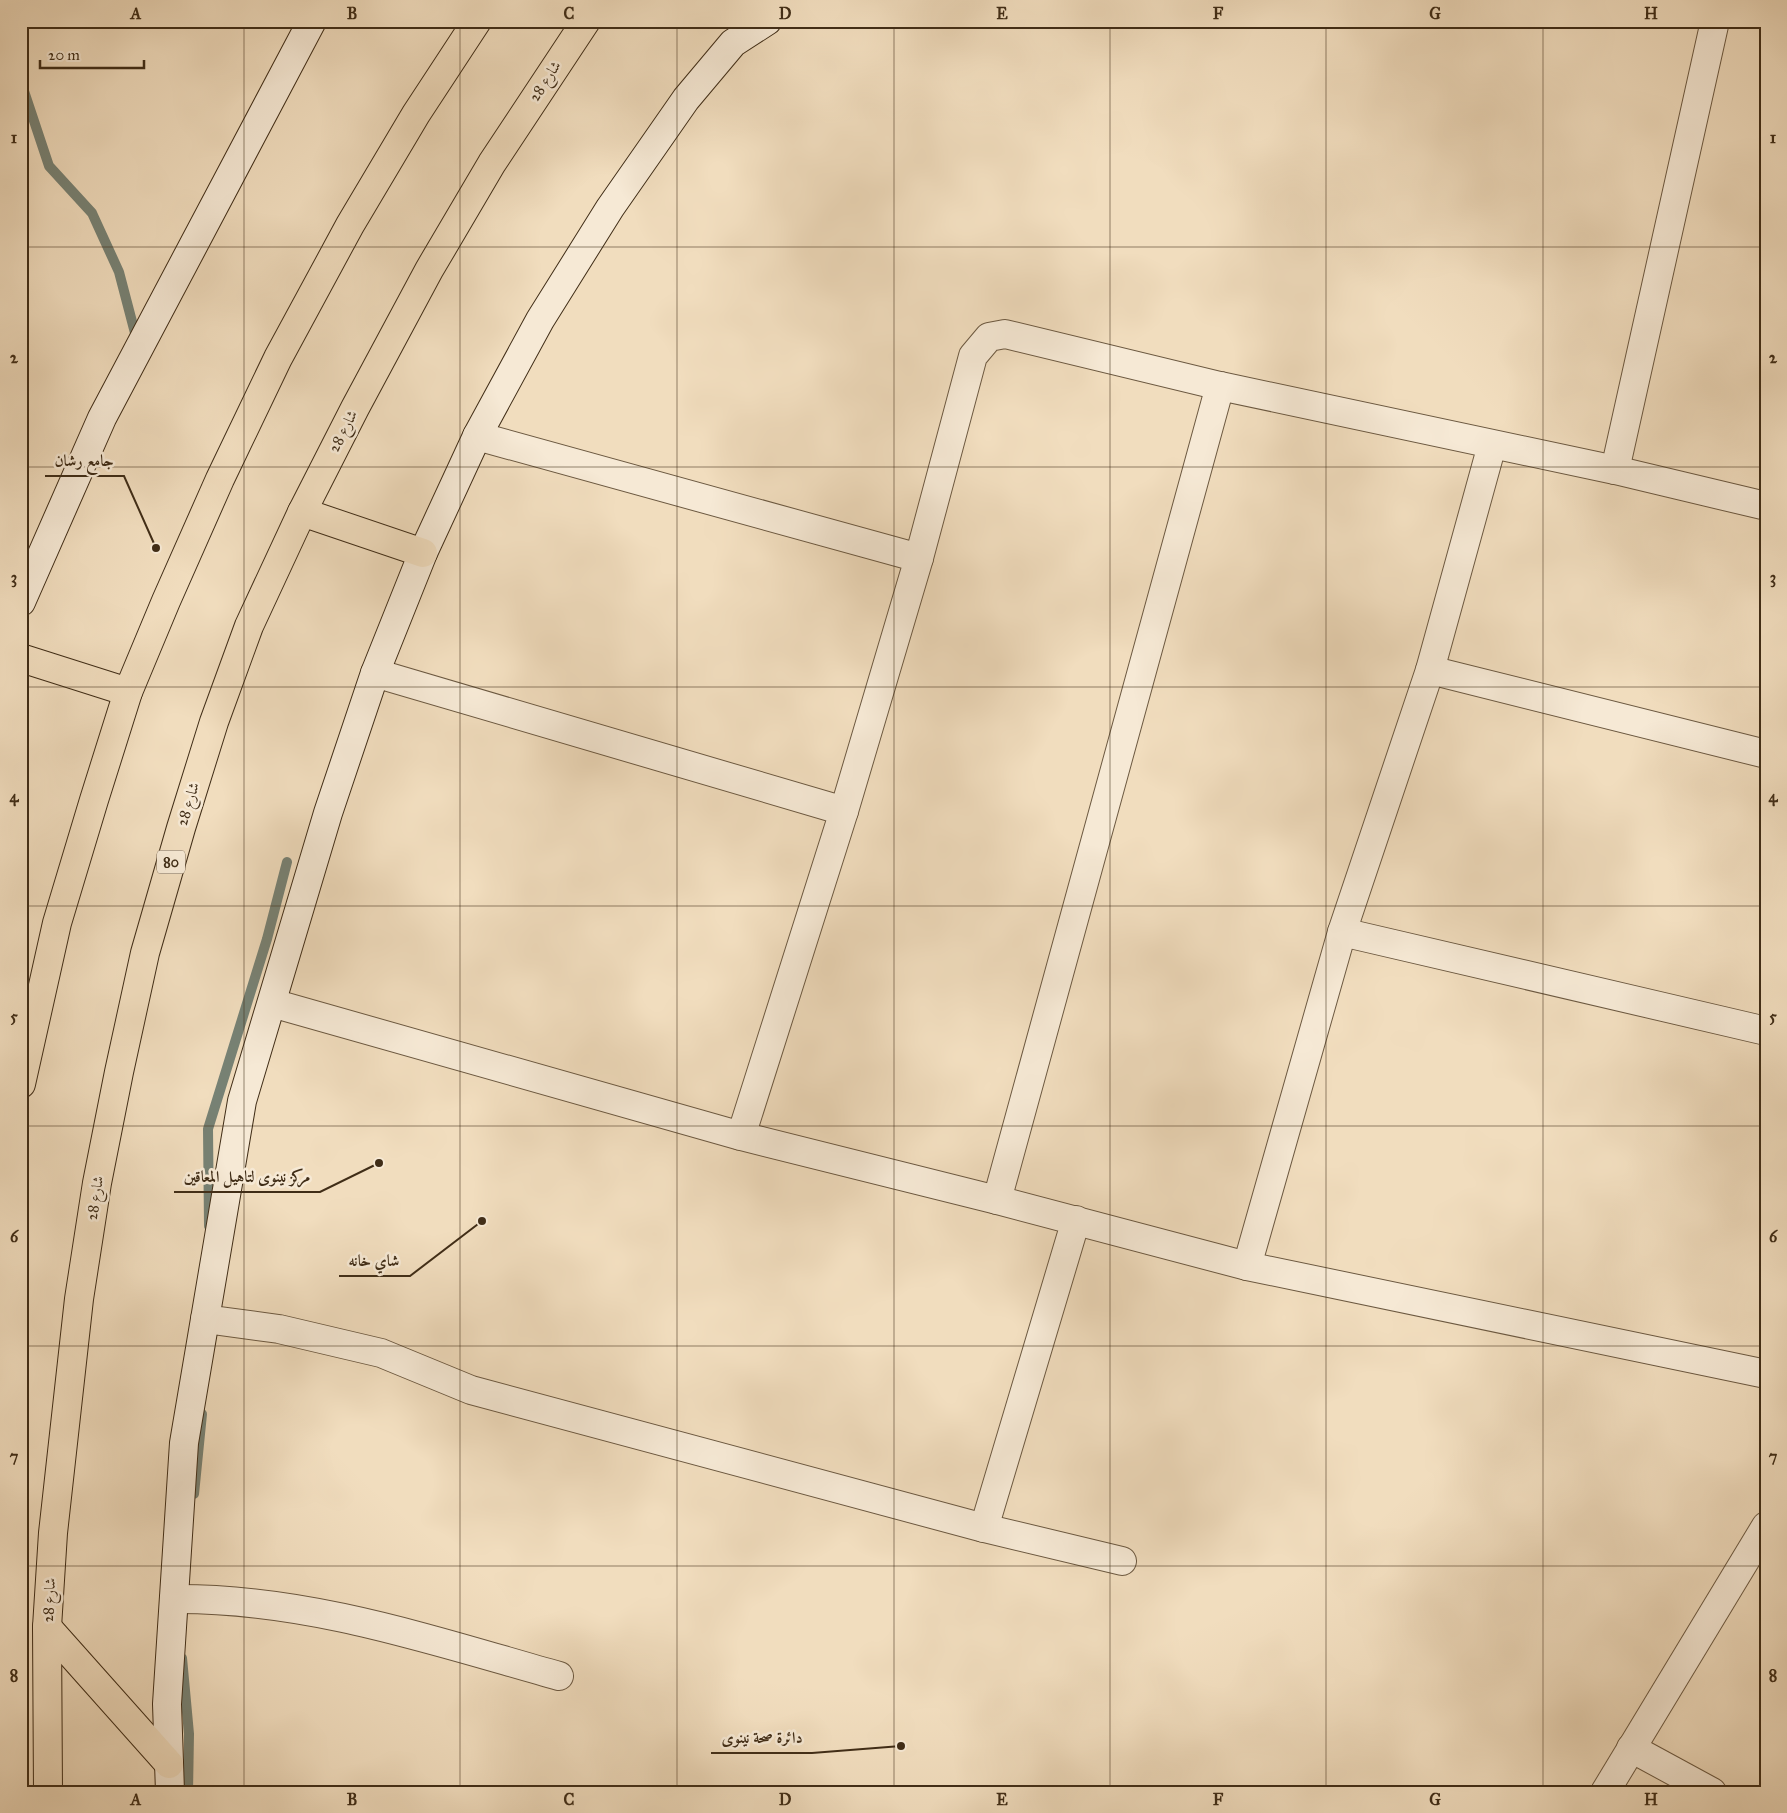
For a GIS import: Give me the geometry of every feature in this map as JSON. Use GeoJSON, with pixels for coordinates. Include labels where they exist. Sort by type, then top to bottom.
{"type":"FeatureCollection","features":[{"type":"Feature","properties":{"kind":"highway"},"geometry":{"type":"LineString","coordinates":[[21,1084],[57,922],[128,692],[220,479],[278,358],[350,225],[416,114],[477,21]]}},
{"type":"Feature","properties":{"kind":"highway","name":"شارع 28"},"geometry":{"type":"LineString","coordinates":[[48,1792],[47,1627],[53,1533],[79,1300],[97,1183],[145,953],[181,828],[214,722],[249,626],[302,512],[429,270],[492,162],[586,21]]}},
{"type":"Feature","properties":{"kind":"highway"},"geometry":{"type":"LineString","coordinates":[[302,512],[423,553]]}},
{"type":"Feature","properties":{"kind":"highway"},"geometry":{"type":"LineString","coordinates":[[21,658],[128,692]]}},
{"type":"Feature","properties":{"kind":"highway"},"geometry":{"type":"LineString","coordinates":[[47,1627],[169,1764]]}},
{"type":"Feature","properties":{"kind":"street"},"geometry":{"type":"LineString","coordinates":[[21,602],[102,418],[312,21]]}},
{"type":"Feature","properties":{"kind":"street"},"geometry":{"type":"LineString","coordinates":[[170,1792],[167,1704],[184,1443],[242,1102],[328,812],[375,673],[423,553],[477,436],[540,320],[610,208],[686,100],[733,43],[767,21]]}},
{"type":"Feature","properties":{"kind":"street"},"geometry":{"type":"LineString","coordinates":[[1615,470],[1715,21]]}},
{"type":"Feature","properties":{"kind":"street"},"geometry":{"type":"LineString","coordinates":[[742,1136],[844,812],[919,558],[972,356],[989,337],[1005,334],[1220,386],[1615,470],[1766,506]]}},
{"type":"Feature","properties":{"kind":"street"},"geometry":{"type":"LineString","coordinates":[[997,1200],[1220,386]]}},
{"type":"Feature","properties":{"kind":"street"},"geometry":{"type":"LineString","coordinates":[[477,436],[919,558]]}},
{"type":"Feature","properties":{"kind":"street"},"geometry":{"type":"LineString","coordinates":[[1247,1266],[1342,932],[1430,670],[1492,445]]}},
{"type":"Feature","properties":{"kind":"street"},"geometry":{"type":"LineString","coordinates":[[1430,670],[1766,754]]}},
{"type":"Feature","properties":{"kind":"street"},"geometry":{"type":"LineString","coordinates":[[375,673],[844,812]]}},
{"type":"Feature","properties":{"kind":"street"},"geometry":{"type":"LineString","coordinates":[[1342,932],[1766,1031]]}},
{"type":"Feature","properties":{"kind":"street"},"geometry":{"type":"LineString","coordinates":[[272,1003],[742,1136],[1076,1220],[1247,1266],[1766,1374]]}},
{"type":"Feature","properties":{"kind":"street"},"geometry":{"type":"LineString","coordinates":[[984,1528],[1076,1220]]}},
{"type":"Feature","properties":{"kind":"street"},"geometry":{"type":"LineString","coordinates":[[205,1319],[279,1329],[381,1353],[471,1390],[984,1528],[1122,1561]]}},
{"type":"Feature","properties":{"kind":"street"},"geometry":{"type":"LineString","coordinates":[[1605,1792],[1766,1526]]}},
{"type":"Feature","properties":{"kind":"street"},"geometry":{"type":"LineString","coordinates":[[174,1598],[256,1602],[314,1611],[369,1623],[559,1676]]}},
{"type":"Feature","properties":{"kind":"street"},"geometry":{"type":"LineString","coordinates":[[1632,1748],[1712,1792]]}},
{"type":"Feature","properties":{"kind":"waterway"},"geometry":{"type":"LineString","coordinates":[[21,82],[49,166],[92,213],[119,272],[135,333]]}},
{"type":"Feature","properties":{"kind":"waterway"},"geometry":{"type":"LineString","coordinates":[[209,1226],[208,1129],[267,939],[287,862]]}},
{"type":"Feature","properties":{"kind":"waterway"},"geometry":{"type":"LineString","coordinates":[[194,1494],[202,1414]]}},
{"type":"Feature","properties":{"kind":"waterway"},"geometry":{"type":"LineString","coordinates":[[182,1658],[189,1734],[188,1792]]}},
{"type":"Feature","properties":{"kind":"place","name":"جامع رشان"},"geometry":{"type":"Point","coordinates":[156,548]}},
{"type":"Feature","properties":{"kind":"place","name":"مركز نينوى لتاهيل المعاقين"},"geometry":{"type":"Point","coordinates":[379,1163]}},
{"type":"Feature","properties":{"kind":"place","name":"شاي خانه"},"geometry":{"type":"Point","coordinates":[482,1221]}},
{"type":"Feature","properties":{"kind":"place","name":"دائرة صحة نينوى"},"geometry":{"type":"Point","coordinates":[901,1746]}}]}
